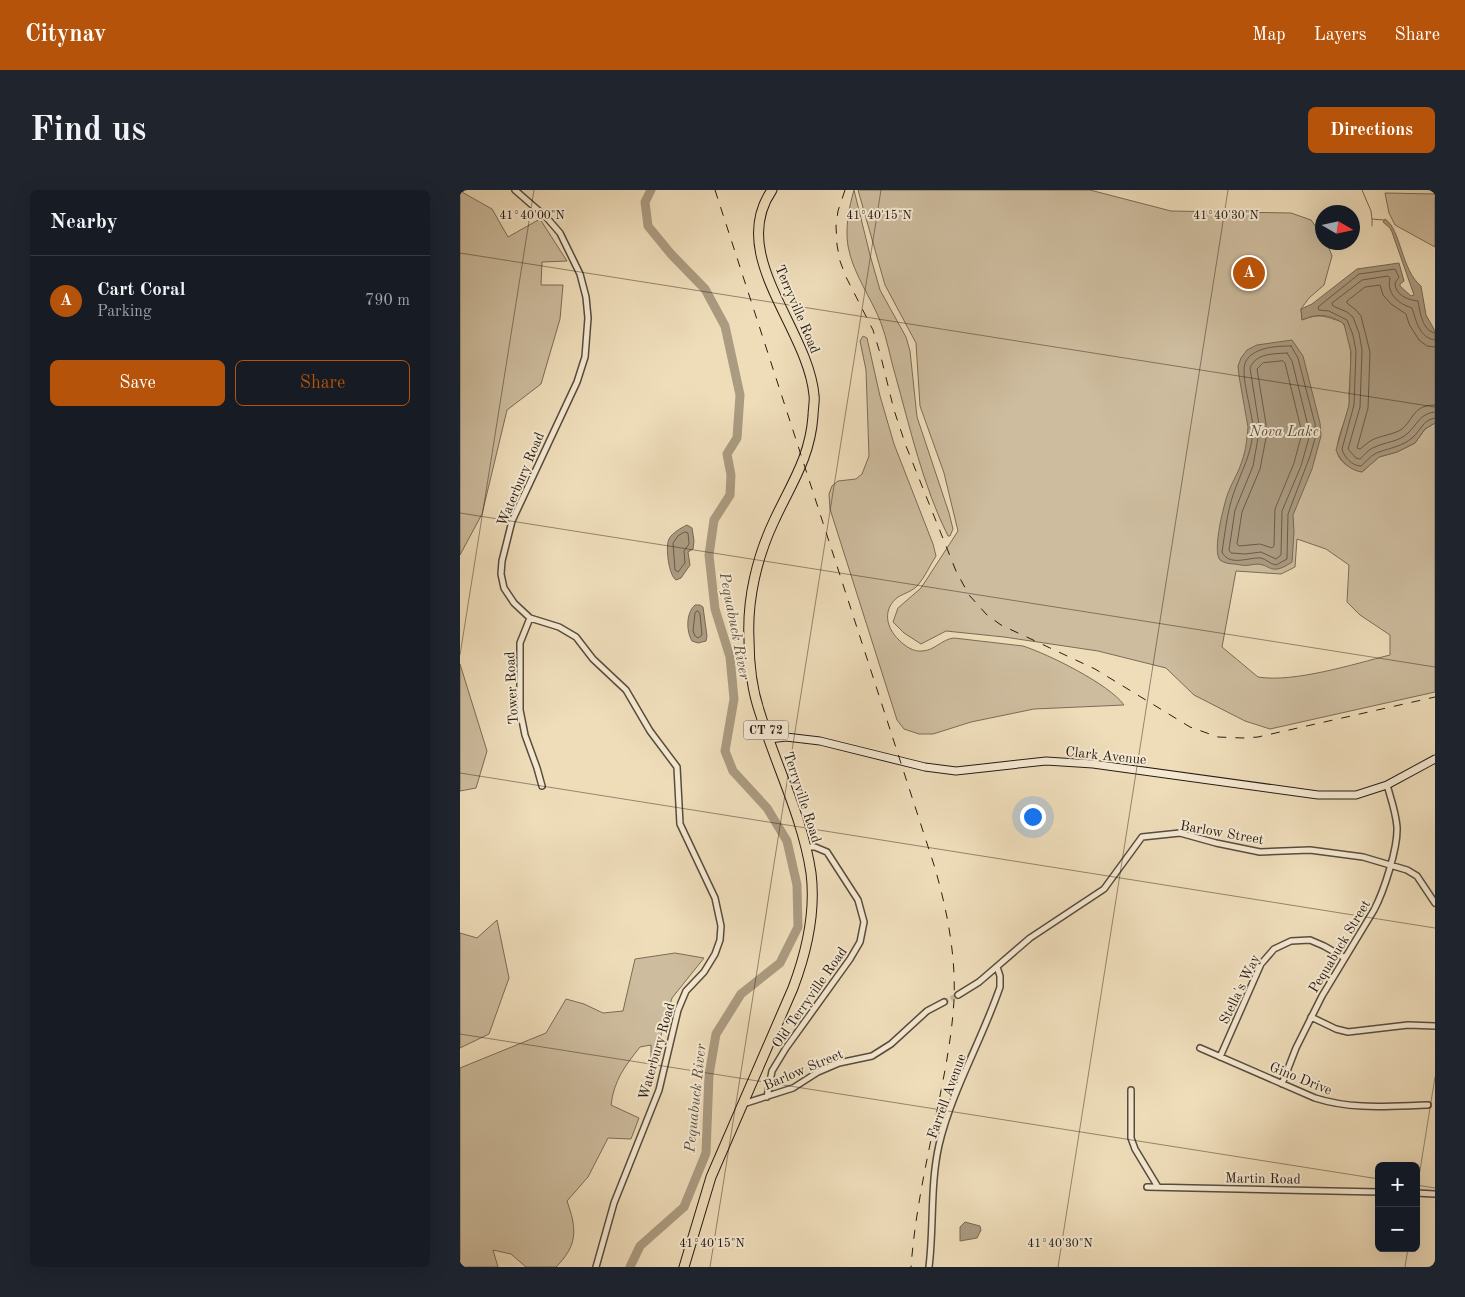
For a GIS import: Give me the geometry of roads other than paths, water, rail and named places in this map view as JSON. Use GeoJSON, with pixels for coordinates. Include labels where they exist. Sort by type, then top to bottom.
{"type":"FeatureCollection","features":[{"type":"Feature","properties":{"kind":"highway","name":"Terryville Road"},"geometry":{"type":"LineString","coordinates":[[684,1267],[711,1177],[793,988],[807,948],[811,929],[811,874],[805,847],[757,702],[751,670],[748,637],[755,574],[773,522],[799,473],[812,435],[814,395],[804,355],[765,269],[758,243],[758,225],[762,208],[772,190]]}},
{"type":"Feature","properties":{"kind":"main road","name":"Clark Avenue"},"geometry":{"type":"LineString","coordinates":[[769,739],[786,737],[820,740],[925,767],[956,771],[1046,761],[1093,764],[1318,796],[1356,795],[1388,786],[1435,759]]}},
{"type":"Feature","properties":{"kind":"street","name":"Waterbury Road"},"geometry":{"type":"LineString","coordinates":[[515,190],[547,218],[560,233],[580,274],[586,297],[588,318],[585,357],[577,382],[512,520],[502,561],[501,574],[504,588],[514,604],[530,618],[559,627],[576,637],[593,659],[626,690],[650,731],[677,768],[680,824],[715,898],[721,926],[720,940],[715,954],[704,972],[686,991],[678,1010],[659,1090],[614,1203],[596,1267]]}},
{"type":"Feature","properties":{"kind":"street","name":"Tower Road"},"geometry":{"type":"LineString","coordinates":[[530,618],[520,643],[520,710],[525,735],[542,786]]}},
{"type":"Feature","properties":{"kind":"street","name":"Pequabuck Street"},"geometry":{"type":"LineString","coordinates":[[1282,1084],[1322,996],[1376,906],[1390,865],[1397,829],[1388,786]]}},
{"type":"Feature","properties":{"kind":"street","name":"Barlow Street"},"geometry":{"type":"LineString","coordinates":[[958,995],[979,982],[1026,941],[1104,890],[1142,838],[1180,834],[1260,852],[1310,850],[1363,857],[1418,876],[1435,903]]}},
{"type":"Feature","properties":{"kind":"street","name":"Old Terryville Road"},"geometry":{"type":"LineString","coordinates":[[767,1097],[772,1071],[786,1048],[850,959],[860,942],[864,922],[858,900],[827,852],[805,847]]}},
{"type":"Feature","properties":{"kind":"street","name":"Stella's Way"},"geometry":{"type":"LineString","coordinates":[[1220,1057],[1261,964],[1274,949],[1287,942],[1307,940],[1320,944],[1345,958]]}},
{"type":"Feature","properties":{"kind":"street","name":"Farrell Avenue"},"geometry":{"type":"LineString","coordinates":[[929,1267],[933,1184],[939,1146],[950,1111],[1000,987],[1000,976],[997,967]]}},
{"type":"Feature","properties":{"kind":"street","name":"Barlow Street"},"geometry":{"type":"LineString","coordinates":[[743,1104],[793,1088],[818,1072],[839,1063],[868,1057],[877,1053],[891,1044],[927,1012],[944,1002]]}},
{"type":"Feature","properties":{"kind":"street"},"geometry":{"type":"LineString","coordinates":[[1311,1017],[1336,1029],[1348,1032],[1409,1025],[1435,1026]]}},
{"type":"Feature","properties":{"kind":"street","name":"Gino Drive"},"geometry":{"type":"LineString","coordinates":[[1200,1048],[1315,1098],[1335,1104],[1356,1107],[1428,1105]]}},
{"type":"Feature","properties":{"kind":"street"},"geometry":{"type":"LineString","coordinates":[[1131,1090],[1131,1138],[1135,1150],[1158,1187]]}},
{"type":"Feature","properties":{"kind":"street","name":"Martin Road"},"geometry":{"type":"LineString","coordinates":[[1147,1187],[1375,1192]]}},
{"type":"Feature","properties":{"kind":"street"},"geometry":{"type":"LineString","coordinates":[[1420,1193],[1435,1194]]}},
{"type":"Feature","properties":{"kind":"water"},"geometry":{"type":"Polygon","coordinates":[[[1385,219],[1395,231],[1409,270],[1421,286],[1426,315],[1435,331],[1435,423],[1425,429],[1415,443],[1397,452],[1379,457],[1362,472],[1346,465],[1336,450],[1349,405],[1351,352],[1344,324],[1329,316],[1313,316],[1302,320],[1301,309],[1312,304],[1357,269],[1399,263],[1404,281],[1400,286],[1411,296],[1414,295],[1392,232],[1383,222],[1385,219]]]}},
{"type":"Feature","properties":{"kind":"water","name":"Nova Lake"},"geometry":{"type":"Polygon","coordinates":[[[1292,340],[1303,356],[1320,423],[1321,436],[1312,469],[1293,515],[1292,562],[1278,569],[1257,564],[1225,563],[1220,560],[1218,555],[1218,538],[1228,493],[1243,457],[1248,427],[1238,366],[1247,350],[1257,345],[1292,340]]]}},
{"type":"Feature","properties":{"kind":"water"},"geometry":{"type":"Polygon","coordinates":[[[687,525],[692,528],[694,541],[693,549],[688,552],[690,565],[681,578],[676,580],[671,573],[668,543],[672,535],[687,525]]]}},
{"type":"Feature","properties":{"kind":"water"},"geometry":{"type":"Polygon","coordinates":[[[695,605],[703,607],[707,636],[706,641],[698,643],[692,641],[688,627],[690,613],[695,605]]]}},
{"type":"Feature","properties":{"kind":"water"},"geometry":{"type":"Polygon","coordinates":[[[965,1222],[980,1226],[981,1230],[977,1238],[960,1241],[960,1227],[965,1222]]]}},
{"type":"Feature","properties":{"kind":"waterway","name":"Pequabuck River"},"geometry":{"type":"LineString","coordinates":[[630,1267],[640,1246],[684,1207],[706,1153],[709,1075],[716,1034],[741,994],[780,963],[798,927],[797,885],[787,841],[767,808],[733,771],[725,751],[734,699],[730,657],[715,609],[709,555],[714,520],[730,495],[731,475],[727,454],[737,438],[740,395],[725,326],[705,289],[671,254],[648,226],[645,202],[651,190]]}},
{"type":"Feature","properties":{"kind":"waterway"},"geometry":{"type":"LineString","coordinates":[[1362,190],[1371,211],[1372,219],[1384,220]]}},
{"type":"Feature","properties":{"kind":"waterway"},"geometry":{"type":"LineString","coordinates":[[1372,219],[1372,226]]}},
{"type":"Feature","properties":{"kind":"tunnel"},"geometry":{"type":"LineString","coordinates":[[944,1002],[958,995]]}},
{"type":"Feature","properties":{"kind":"railway"},"geometry":{"type":"LineString","coordinates":[[715,190],[934,865],[947,915],[954,966],[953,1013],[946,1067],[918,1206],[911,1267]]}},
{"type":"Feature","properties":{"kind":"railway"},"geometry":{"type":"LineString","coordinates":[[845,190],[838,211],[836,226],[840,261],[873,330],[894,410],[906,446],[956,571],[969,595],[987,615],[1001,625],[1095,669],[1190,727],[1218,737],[1258,737],[1435,697]]}},
{"type":"Feature","properties":{"kind":"place","name":"Cart Coral"},"geometry":{"type":"Point","coordinates":[1249,273]}}]}
